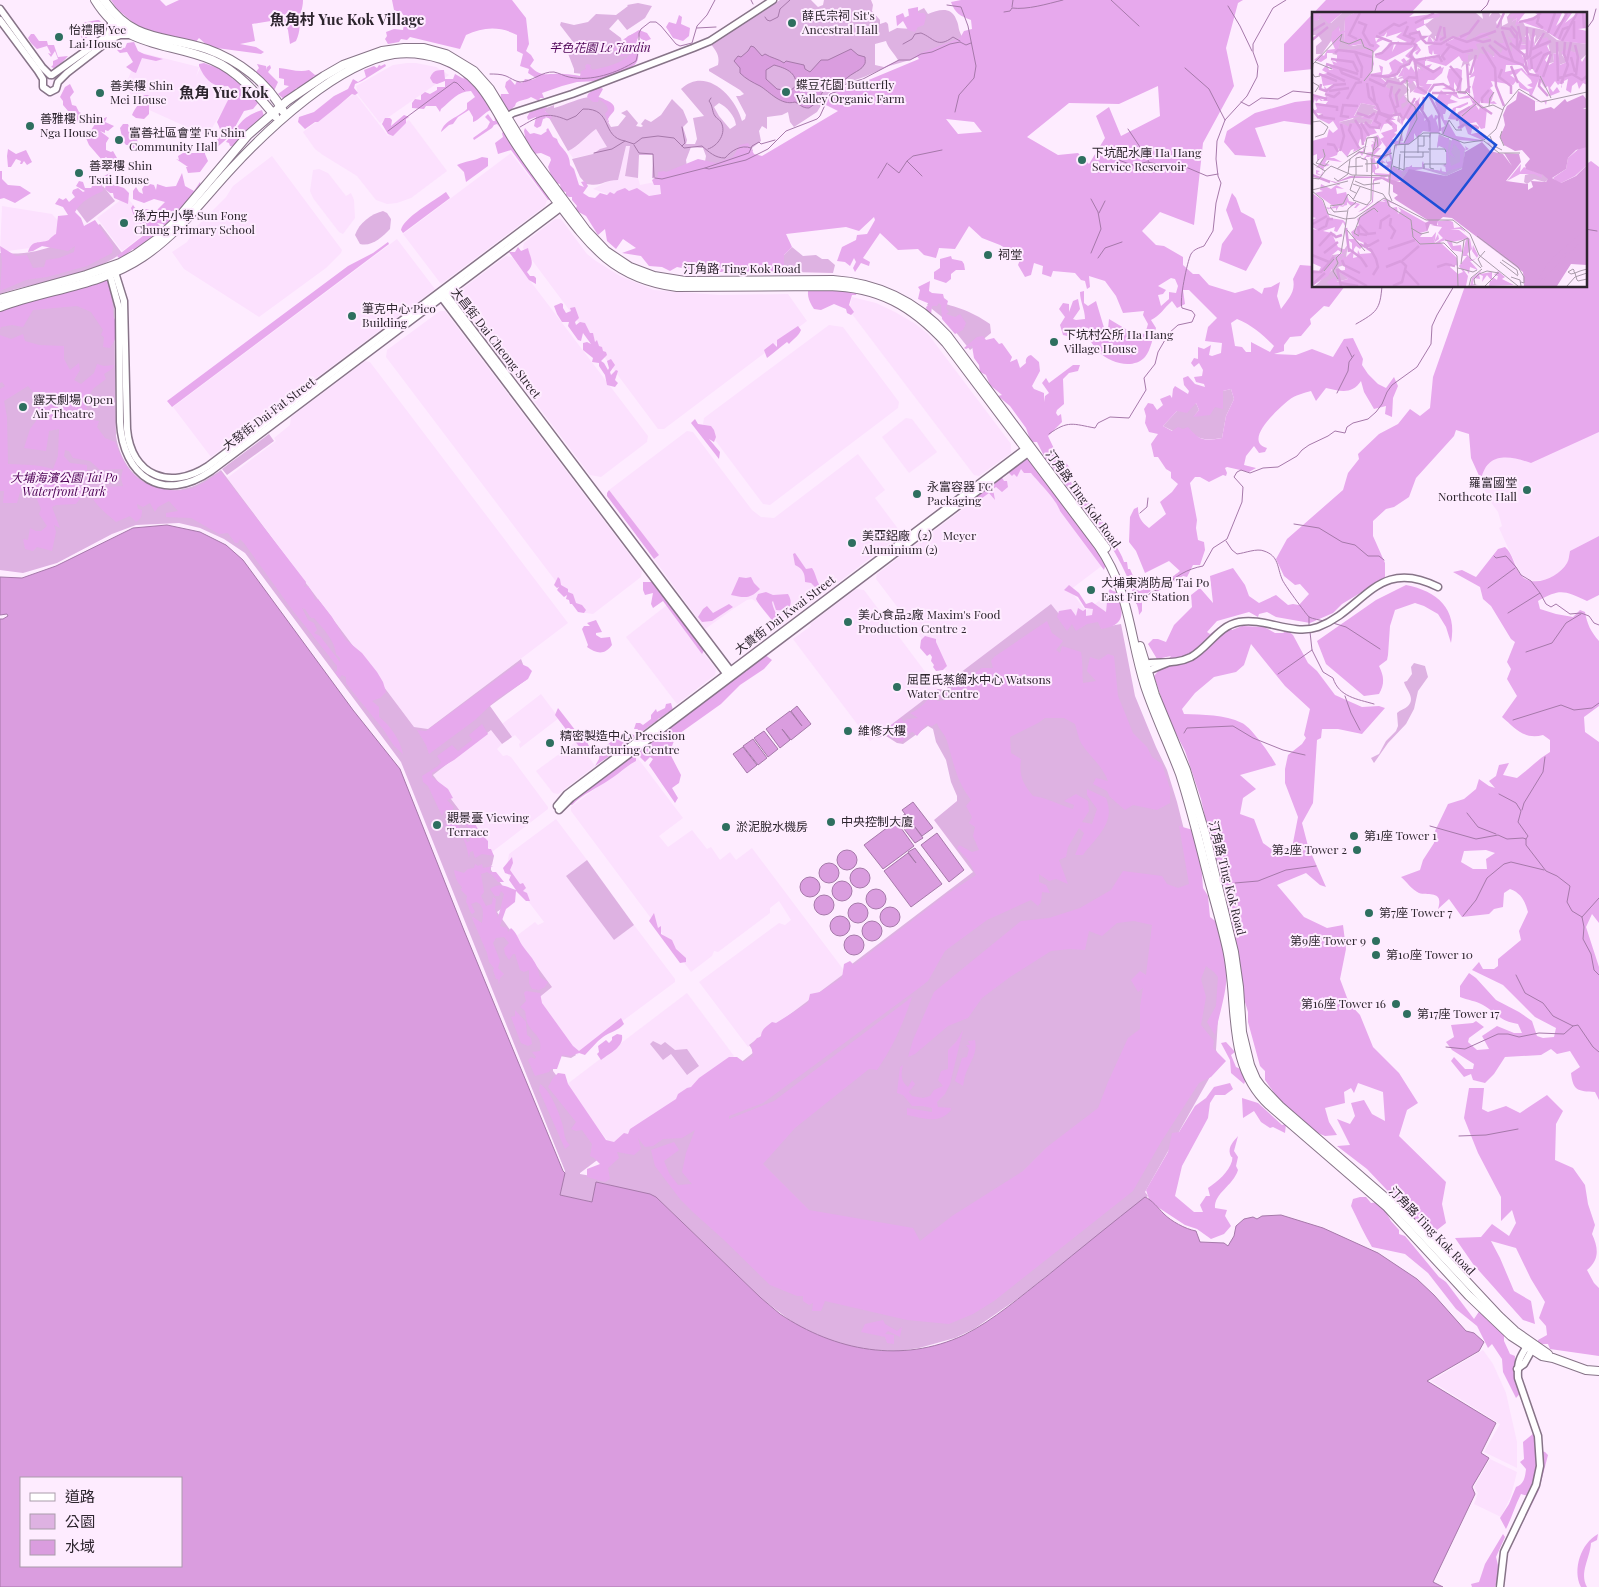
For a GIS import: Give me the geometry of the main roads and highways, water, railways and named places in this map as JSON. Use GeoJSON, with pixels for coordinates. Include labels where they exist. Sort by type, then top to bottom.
{"type":"FeatureCollection","features":[{"type":"Feature","properties":{"kind":"main road"},"geometry":{"type":"LineString","coordinates":[[95,0],[111,21],[130,35],[148,43],[178,49],[219,64],[234,73],[247,84],[273,113],[282,119]]}},
{"type":"Feature","properties":{"kind":"main road"},"geometry":{"type":"LineString","coordinates":[[104,0],[119,19],[134,29],[161,39],[207,49],[242,66],[259,80],[280,107],[282,119]]}},
{"type":"Feature","properties":{"kind":"main road","name":"汀角路 Ting Kok Road"},"geometry":{"type":"LineString","coordinates":[[113,271],[162,234],[248,135],[280,107],[324,76],[347,64],[394,48],[414,48],[446,54],[474,71],[490,89],[518,148],[562,205],[582,235],[600,254],[627,272],[653,282],[685,287],[842,286],[866,290],[892,299],[913,312],[934,329],[1029,449],[1098,545],[1114,571],[1127,607],[1150,699],[1179,773],[1192,814],[1230,962],[1235,1033],[1239,1055],[1258,1094],[1387,1207],[1494,1322],[1531,1346],[1542,1356],[1586,1370],[1599,1372]]}},
{"type":"Feature","properties":{"kind":"main road","name":"汀角路 Ting Kok Road"},"geometry":{"type":"LineString","coordinates":[[113,271],[143,257],[177,229],[232,168],[282,119],[350,71],[383,57],[406,53],[422,54],[452,64],[467,74],[487,94],[504,118]]}},
{"type":"Feature","properties":{"kind":"main road"},"geometry":{"type":"LineString","coordinates":[[0,300],[113,271]]}},
{"type":"Feature","properties":{"kind":"main road"},"geometry":{"type":"LineString","coordinates":[[0,307],[88,283],[113,271]]}},
{"type":"Feature","properties":{"kind":"water"},"geometry":{"type":"Polygon","coordinates":[[[751,46],[754,47],[762,56],[765,54],[784,63],[786,61],[804,65],[805,69],[810,72],[821,60],[828,60],[851,49],[858,55],[865,57],[865,62],[861,69],[842,81],[836,84],[828,83],[816,103],[807,108],[795,102],[785,102],[776,98],[740,73],[740,68],[734,61],[738,56],[741,57],[751,46]],[[774,65],[766,70],[766,79],[777,89],[790,91],[796,86],[795,77],[790,71],[774,65]]]}},
{"type":"Feature","properties":{"kind":"water"},"geometry":{"type":"Polygon","coordinates":[[[167,525],[200,532],[226,545],[243,560],[353,710],[400,769],[463,928],[565,1173],[560,1195],[592,1202],[596,1182],[656,1197],[761,1298],[780,1314],[801,1327],[846,1345],[869,1349],[893,1351],[941,1344],[964,1335],[997,1315],[1145,1197],[1174,1222],[1196,1231],[1200,1242],[1224,1243],[1228,1246],[1234,1236],[1236,1226],[1244,1219],[1281,1215],[1323,1228],[1378,1253],[1417,1279],[1466,1331],[1474,1333],[1484,1342],[1479,1351],[1427,1381],[1496,1423],[1481,1453],[1489,1458],[1472,1487],[1475,1494],[1433,1582],[1443,1587],[0,1587],[0,619],[8,616],[7,614],[0,615],[0,577],[22,578],[56,566],[133,528],[167,525]]]}},
{"type":"Feature","properties":{"kind":"water"},"geometry":{"type":"Polygon","coordinates":[[[797,706],[811,724],[791,740],[782,729],[790,740],[780,748],[766,729],[790,711],[802,726],[791,711],[797,706]]]}},
{"type":"Feature","properties":{"kind":"water"},"geometry":{"type":"Polygon","coordinates":[[[764,731],[778,749],[768,757],[754,738],[764,731]]]}},
{"type":"Feature","properties":{"kind":"water"},"geometry":{"type":"Polygon","coordinates":[[[753,739],[767,758],[758,765],[743,746],[753,739]]]}},
{"type":"Feature","properties":{"kind":"water"},"geometry":{"type":"Polygon","coordinates":[[[743,747],[757,765],[747,773],[733,754],[743,747]]]}},
{"type":"Feature","properties":{"kind":"water"},"geometry":{"type":"Polygon","coordinates":[[[913,802],[933,828],[922,836],[902,810],[913,802]]]}},
{"type":"Feature","properties":{"kind":"water"},"geometry":{"type":"Polygon","coordinates":[[[905,814],[923,838],[915,843],[897,820],[905,814]]]}},
{"type":"Feature","properties":{"kind":"water"},"geometry":{"type":"Polygon","coordinates":[[[896,821],[914,846],[883,869],[864,845],[896,821]]]}},
{"type":"Feature","properties":{"kind":"water"},"geometry":{"type":"Polygon","coordinates":[[[937,833],[964,870],[949,882],[921,845],[937,833]]]}},
{"type":"Feature","properties":{"kind":"water"},"geometry":{"type":"Polygon","coordinates":[[[915,848],[942,884],[911,907],[884,871],[908,853],[916,863],[908,852],[915,848]]]}},
{"type":"Feature","properties":{"kind":"water"},"geometry":{"type":"Polygon","coordinates":[[[843,850],[851,850],[857,856],[857,864],[851,870],[843,870],[837,864],[837,856],[843,850]]]}},
{"type":"Feature","properties":{"kind":"water"},"geometry":{"type":"Polygon","coordinates":[[[825,863],[833,863],[839,869],[839,877],[833,883],[825,883],[819,877],[819,869],[825,863]]]}},
{"type":"Feature","properties":{"kind":"water"},"geometry":{"type":"Polygon","coordinates":[[[856,868],[864,868],[870,874],[870,882],[864,888],[856,888],[850,882],[850,874],[856,868]]]}},
{"type":"Feature","properties":{"kind":"water"},"geometry":{"type":"Polygon","coordinates":[[[806,877],[814,877],[820,883],[820,891],[814,897],[806,897],[800,891],[800,883],[806,877]]]}},
{"type":"Feature","properties":{"kind":"water"},"geometry":{"type":"Polygon","coordinates":[[[838,881],[846,881],[852,887],[852,895],[846,901],[838,901],[832,895],[832,887],[838,881]]]}},
{"type":"Feature","properties":{"kind":"water"},"geometry":{"type":"Polygon","coordinates":[[[872,889],[880,889],[886,895],[886,903],[880,909],[872,909],[866,903],[866,895],[872,889]]]}},
{"type":"Feature","properties":{"kind":"water"},"geometry":{"type":"Polygon","coordinates":[[[820,895],[828,895],[834,901],[834,909],[828,915],[820,915],[814,909],[814,901],[820,895]]]}},
{"type":"Feature","properties":{"kind":"water"},"geometry":{"type":"Polygon","coordinates":[[[854,903],[862,903],[868,909],[868,917],[862,923],[854,923],[848,917],[848,909],[854,903]]]}},
{"type":"Feature","properties":{"kind":"water"},"geometry":{"type":"Polygon","coordinates":[[[886,907],[894,907],[900,913],[900,921],[894,927],[886,927],[880,921],[880,913],[886,907]]]}},
{"type":"Feature","properties":{"kind":"water"},"geometry":{"type":"Polygon","coordinates":[[[836,916],[844,916],[850,922],[850,930],[844,936],[836,936],[830,930],[830,922],[836,916]]]}},
{"type":"Feature","properties":{"kind":"water"},"geometry":{"type":"Polygon","coordinates":[[[868,921],[876,921],[882,927],[882,935],[876,941],[868,941],[862,935],[862,927],[868,921]]]}},
{"type":"Feature","properties":{"kind":"water"},"geometry":{"type":"Polygon","coordinates":[[[850,935],[858,935],[864,941],[864,949],[858,955],[850,955],[844,949],[844,941],[850,935]]]}},
{"type":"Feature","properties":{"kind":"waterway"},"geometry":{"type":"LineString","coordinates":[[490,74],[504,75],[516,81],[524,82],[550,72],[577,78],[595,77],[612,73],[636,61],[639,49],[639,33],[650,22],[656,22],[661,26],[676,44],[680,46],[692,43],[697,26],[707,15],[715,0]]}},
{"type":"Feature","properties":{"kind":"waterway"},"geometry":{"type":"LineString","coordinates":[[751,0],[753,4]]}},
{"type":"Feature","properties":{"kind":"waterway"},"geometry":{"type":"LineString","coordinates":[[765,17],[770,21],[778,17],[780,9],[790,0]]}},
{"type":"Feature","properties":{"kind":"waterway"},"geometry":{"type":"LineString","coordinates":[[1012,7],[1013,0]]}},
{"type":"Feature","properties":{"kind":"waterway"},"geometry":{"type":"LineString","coordinates":[[1004,12],[1010,11],[1012,8],[1044,5],[1063,0]]}},
{"type":"Feature","properties":{"kind":"waterway"},"geometry":{"type":"LineString","coordinates":[[1111,0],[1139,26]]}},
{"type":"Feature","properties":{"kind":"waterway"},"geometry":{"type":"LineString","coordinates":[[1049,434],[1066,425],[1076,424],[1095,428],[1098,423],[1110,417],[1129,418],[1146,390],[1144,378],[1155,364],[1158,352],[1169,333],[1178,325],[1192,322],[1195,315],[1192,311],[1182,308],[1182,290],[1191,254],[1204,246],[1213,231],[1216,203],[1221,183],[1218,176],[1216,159],[1217,141],[1225,120],[1247,96],[1257,77],[1258,66],[1253,52],[1253,44],[1273,8],[1286,0]]}},
{"type":"Feature","properties":{"kind":"waterway"},"geometry":{"type":"LineString","coordinates":[[1375,12],[1377,5],[1384,0]]}},
{"type":"Feature","properties":{"kind":"waterway"},"geometry":{"type":"LineString","coordinates":[[1480,12],[1489,0]]}},
{"type":"Feature","properties":{"kind":"waterway"},"geometry":{"type":"LineString","coordinates":[[947,5],[961,7],[968,26],[976,66],[974,78],[959,95],[955,112]]}},
{"type":"Feature","properties":{"kind":"waterway"},"geometry":{"type":"LineString","coordinates":[[1228,6],[1252,51]]}},
{"type":"Feature","properties":{"kind":"waterway"},"geometry":{"type":"LineString","coordinates":[[1586,30],[1593,20],[1596,9]]}},
{"type":"Feature","properties":{"kind":"waterway"},"geometry":{"type":"LineString","coordinates":[[697,28],[716,27]]}},
{"type":"Feature","properties":{"kind":"waterway"},"geometry":{"type":"LineString","coordinates":[[903,44],[912,39],[915,34],[921,33],[939,42],[953,37],[960,41]]}},
{"type":"Feature","properties":{"kind":"waterway"},"geometry":{"type":"LineString","coordinates":[[655,178],[662,179],[746,160],[768,149],[786,131],[817,119],[830,94],[838,91],[843,85],[863,79],[899,60],[910,60],[950,44],[960,42],[966,45],[971,43]]}},
{"type":"Feature","properties":{"kind":"waterway"},"geometry":{"type":"LineString","coordinates":[[1185,68],[1209,89],[1225,120]]}},
{"type":"Feature","properties":{"kind":"waterway"},"geometry":{"type":"LineString","coordinates":[[388,131],[454,82],[464,90]]}},
{"type":"Feature","properties":{"kind":"waterway"},"geometry":{"type":"LineString","coordinates":[[1241,102],[1249,106],[1261,98],[1278,99],[1293,91],[1312,93]]}},
{"type":"Feature","properties":{"kind":"waterway"},"geometry":{"type":"LineString","coordinates":[[708,149],[718,142],[723,130],[723,126],[714,114],[709,101],[711,98]]}},
{"type":"Feature","properties":{"kind":"waterway"},"geometry":{"type":"LineString","coordinates":[[520,127],[543,116],[548,115],[567,120],[576,116],[583,109],[593,110],[603,118],[612,134],[625,141]]}},
{"type":"Feature","properties":{"kind":"waterway"},"geometry":{"type":"LineString","coordinates":[[682,127],[685,143],[682,146]]}},
{"type":"Feature","properties":{"kind":"waterway"},"geometry":{"type":"LineString","coordinates":[[1128,129],[1149,162]]}},
{"type":"Feature","properties":{"kind":"waterway"},"geometry":{"type":"LineString","coordinates":[[594,153],[612,149],[625,141],[634,144],[642,138],[658,136],[674,138],[684,148],[702,146],[721,158],[725,158],[740,148],[751,148]]}},
{"type":"Feature","properties":{"kind":"waterway"},"geometry":{"type":"LineString","coordinates":[[705,168],[749,153],[752,146],[759,142],[761,144],[775,140]]}},
{"type":"Feature","properties":{"kind":"waterway"},"geometry":{"type":"LineString","coordinates":[[634,145],[639,153],[653,154],[654,177]]}},
{"type":"Feature","properties":{"kind":"waterway"},"geometry":{"type":"LineString","coordinates":[[922,176],[907,161],[913,156],[942,150]]}},
{"type":"Feature","properties":{"kind":"waterway"},"geometry":{"type":"LineString","coordinates":[[1116,159],[1132,165],[1147,162],[1167,166],[1181,165],[1207,176],[1218,174]]}},
{"type":"Feature","properties":{"kind":"waterway"},"geometry":{"type":"LineString","coordinates":[[888,164],[899,173],[907,161]]}},
{"type":"Feature","properties":{"kind":"waterway"},"geometry":{"type":"LineString","coordinates":[[878,178],[887,163]]}},
{"type":"Feature","properties":{"kind":"waterway"},"geometry":{"type":"LineString","coordinates":[[1091,199],[1098,212],[1101,229],[1091,253]]}},
{"type":"Feature","properties":{"kind":"waterway"},"geometry":{"type":"LineString","coordinates":[[1099,213],[1105,201]]}},
{"type":"Feature","properties":{"kind":"waterway"},"geometry":{"type":"LineString","coordinates":[[1586,229],[1597,231]]}},
{"type":"Feature","properties":{"kind":"waterway"},"geometry":{"type":"LineString","coordinates":[[1098,258],[1105,248],[1122,242]]}},
{"type":"Feature","properties":{"kind":"waterway"},"geometry":{"type":"LineString","coordinates":[[1356,324],[1376,310],[1382,288]]}},
{"type":"Feature","properties":{"kind":"waterway"},"geometry":{"type":"LineString","coordinates":[[1164,587],[1182,574],[1203,566],[1213,548],[1227,539],[1242,502],[1243,487],[1234,477],[1237,472],[1241,470],[1250,473],[1263,468],[1278,467],[1297,456],[1309,445],[1335,431],[1345,433],[1347,427],[1353,423],[1368,419],[1376,412],[1392,385],[1417,367],[1431,344],[1432,326],[1453,288]]}},
{"type":"Feature","properties":{"kind":"waterway"},"geometry":{"type":"LineString","coordinates":[[1347,347],[1352,357]]}},
{"type":"Feature","properties":{"kind":"waterway"},"geometry":{"type":"LineString","coordinates":[[1337,393],[1348,371],[1349,362],[1354,355]]}},
{"type":"Feature","properties":{"kind":"waterway"},"geometry":{"type":"LineString","coordinates":[[1051,455],[1056,454],[1055,458],[1070,480]]}},
{"type":"Feature","properties":{"kind":"waterway"},"geometry":{"type":"LineString","coordinates":[[1140,513],[1147,507],[1148,498]]}},
{"type":"Feature","properties":{"kind":"waterway"},"geometry":{"type":"LineString","coordinates":[[1294,524],[1319,528],[1342,542],[1355,545],[1368,556],[1379,556],[1384,560]]}},
{"type":"Feature","properties":{"kind":"waterway"},"geometry":{"type":"LineString","coordinates":[[1226,541],[1237,554],[1258,550],[1269,553],[1277,562],[1283,582],[1307,615],[1324,621]]}},
{"type":"Feature","properties":{"kind":"waterway"},"geometry":{"type":"LineString","coordinates":[[1494,556],[1496,558],[1506,556],[1521,575],[1531,581],[1540,593]]}},
{"type":"Feature","properties":{"kind":"waterway"},"geometry":{"type":"LineString","coordinates":[[1488,588],[1515,568]]}},
{"type":"Feature","properties":{"kind":"waterway"},"geometry":{"type":"LineString","coordinates":[[1137,603],[1152,592],[1164,587],[1162,581]]}},
{"type":"Feature","properties":{"kind":"waterway"},"geometry":{"type":"LineString","coordinates":[[1508,613],[1540,593],[1546,604],[1551,607],[1556,604],[1570,614],[1581,613],[1589,616],[1594,623],[1599,625]]}},
{"type":"Feature","properties":{"kind":"waterway"},"geometry":{"type":"LineString","coordinates":[[1526,652],[1552,643],[1566,623],[1581,614]]}},
{"type":"Feature","properties":{"kind":"waterway"},"geometry":{"type":"LineString","coordinates":[[1309,617],[1309,625]]}},
{"type":"Feature","properties":{"kind":"waterway"},"geometry":{"type":"LineString","coordinates":[[1333,623],[1346,627],[1380,649]]}},
{"type":"Feature","properties":{"kind":"waterway"},"geometry":{"type":"LineString","coordinates":[[1310,632],[1312,650],[1323,672],[1333,678],[1344,693],[1355,699],[1374,704]]}},
{"type":"Feature","properties":{"kind":"waterway"},"geometry":{"type":"LineString","coordinates":[[1278,674],[1312,650]]}},
{"type":"Feature","properties":{"kind":"waterway"},"geometry":{"type":"LineString","coordinates":[[1345,696],[1360,730]]}},
{"type":"Feature","properties":{"kind":"waterway"},"geometry":{"type":"LineString","coordinates":[[1513,720],[1561,705],[1574,710],[1592,708],[1599,703]]}},
{"type":"Feature","properties":{"kind":"waterway"},"geometry":{"type":"LineString","coordinates":[[1184,733],[1187,728],[1233,726],[1253,738],[1283,750],[1305,755]]}},
{"type":"Feature","properties":{"kind":"waterway"},"geometry":{"type":"LineString","coordinates":[[1522,810],[1524,803],[1543,772],[1545,757]]}},
{"type":"Feature","properties":{"kind":"waterway"},"geometry":{"type":"LineString","coordinates":[[1499,794],[1516,803],[1521,811],[1518,822],[1528,836],[1526,839]]}},
{"type":"Feature","properties":{"kind":"waterway"},"geometry":{"type":"LineString","coordinates":[[1467,813],[1478,827],[1496,834]]}},
{"type":"Feature","properties":{"kind":"waterway"},"geometry":{"type":"LineString","coordinates":[[1430,826],[1476,839],[1498,835],[1507,839],[1526,839],[1526,845],[1546,871],[1557,876],[1570,886],[1567,902],[1572,911],[1582,917],[1584,927],[1583,939],[1591,954],[1594,970],[1599,975]]}},
{"type":"Feature","properties":{"kind":"waterway"},"geometry":{"type":"LineString","coordinates":[[1463,916],[1476,900],[1487,878],[1504,864],[1511,862],[1544,870]]}},
{"type":"Feature","properties":{"kind":"waterway"},"geometry":{"type":"LineString","coordinates":[[1235,883],[1258,881],[1286,870],[1316,866]]}},
{"type":"Feature","properties":{"kind":"waterway"},"geometry":{"type":"LineString","coordinates":[[1582,917],[1599,898]]}},
{"type":"Feature","properties":{"kind":"waterway"},"geometry":{"type":"LineString","coordinates":[[1516,975],[1525,993],[1543,1003],[1553,1016],[1573,1026],[1578,1025],[1593,1047],[1599,1052]]}},
{"type":"Feature","properties":{"kind":"waterway"},"geometry":{"type":"LineString","coordinates":[[1446,1047],[1465,1049],[1498,1034],[1519,1037],[1539,1033],[1564,1034],[1573,1026]]}},
{"type":"Feature","properties":{"kind":"waterway"},"geometry":{"type":"LineString","coordinates":[[1459,1136],[1486,1135],[1518,1129]]}},
{"type":"Feature","properties":{"kind":"place","name":"薛氏宗祠 Sit's Ancestral Hall"},"geometry":{"type":"Point","coordinates":[792,23]}},
{"type":"Feature","properties":{"kind":"place","name":"怡禮閣 Yee Lai House"},"geometry":{"type":"Point","coordinates":[59,37]}},
{"type":"Feature","properties":{"kind":"place","name":"蝶豆花園 Butterfly Valley Organic Farm"},"geometry":{"type":"Point","coordinates":[786,92]}},
{"type":"Feature","properties":{"kind":"place","name":"善美樓 Shin Mei House"},"geometry":{"type":"Point","coordinates":[100,93]}},
{"type":"Feature","properties":{"kind":"place","name":"善雅樓 Shin Nga House"},"geometry":{"type":"Point","coordinates":[30,126]}},
{"type":"Feature","properties":{"kind":"place","name":"富善社區會堂 Fu Shin Community Hall"},"geometry":{"type":"Point","coordinates":[119,140]}},
{"type":"Feature","properties":{"kind":"place","name":"下坑配水庫 Ha Hang Service Reservoir"},"geometry":{"type":"Point","coordinates":[1082,160]}},
{"type":"Feature","properties":{"kind":"place","name":"善翠樓 Shin Tsui House"},"geometry":{"type":"Point","coordinates":[79,173]}},
{"type":"Feature","properties":{"kind":"place","name":"孫方中小學 Sun Fong Chung Primary School"},"geometry":{"type":"Point","coordinates":[124,223]}},
{"type":"Feature","properties":{"kind":"place","name":"祠堂"},"geometry":{"type":"Point","coordinates":[988,255]}},
{"type":"Feature","properties":{"kind":"place","name":"筆克中心 Pico Building"},"geometry":{"type":"Point","coordinates":[352,316]}},
{"type":"Feature","properties":{"kind":"place","name":"下坑村公所 Ha Hang Village House"},"geometry":{"type":"Point","coordinates":[1054,342]}},
{"type":"Feature","properties":{"kind":"place","name":"露天劇場 Open Air Theatre"},"geometry":{"type":"Point","coordinates":[23,407]}},
{"type":"Feature","properties":{"kind":"place","name":"羅富國堂 Northcote Hall"},"geometry":{"type":"Point","coordinates":[1527,490]}},
{"type":"Feature","properties":{"kind":"place","name":"永富容器 FC Packaging"},"geometry":{"type":"Point","coordinates":[917,494]}},
{"type":"Feature","properties":{"kind":"place","name":"美亞鋁廠（2） Meyer Aluminium (2)"},"geometry":{"type":"Point","coordinates":[852,543]}},
{"type":"Feature","properties":{"kind":"place","name":"大埔東消防局 Tai Po East Fire Station"},"geometry":{"type":"Point","coordinates":[1091,590]}},
{"type":"Feature","properties":{"kind":"place","name":"美心食品2廠 Maxim's Food Production Centre 2"},"geometry":{"type":"Point","coordinates":[848,622]}},
{"type":"Feature","properties":{"kind":"place","name":"屈臣氏蒸餾水中心 Watsons Water Centre"},"geometry":{"type":"Point","coordinates":[897,687]}},
{"type":"Feature","properties":{"kind":"place","name":"維修大樓"},"geometry":{"type":"Point","coordinates":[848,731]}},
{"type":"Feature","properties":{"kind":"place","name":"精密製造中心 Precision Manufacturing Centre"},"geometry":{"type":"Point","coordinates":[550,743]}},
{"type":"Feature","properties":{"kind":"place","name":"中央控制大廈"},"geometry":{"type":"Point","coordinates":[831,822]}},
{"type":"Feature","properties":{"kind":"place","name":"觀景臺 Viewing Terrace"},"geometry":{"type":"Point","coordinates":[437,825]}},
{"type":"Feature","properties":{"kind":"place","name":"淤泥脫水機房"},"geometry":{"type":"Point","coordinates":[726,827]}},
{"type":"Feature","properties":{"kind":"place","name":"第1座 Tower 1"},"geometry":{"type":"Point","coordinates":[1354,836]}},
{"type":"Feature","properties":{"kind":"place","name":"第2座 Tower 2"},"geometry":{"type":"Point","coordinates":[1357,850]}},
{"type":"Feature","properties":{"kind":"place","name":"第7座 Tower 7"},"geometry":{"type":"Point","coordinates":[1369,913]}},
{"type":"Feature","properties":{"kind":"place","name":"第9座 Tower 9"},"geometry":{"type":"Point","coordinates":[1376,941]}},
{"type":"Feature","properties":{"kind":"place","name":"第10座 Tower 10"},"geometry":{"type":"Point","coordinates":[1376,955]}},
{"type":"Feature","properties":{"kind":"place","name":"第16座 Tower 16"},"geometry":{"type":"Point","coordinates":[1396,1004]}},
{"type":"Feature","properties":{"kind":"place","name":"第17座 Tower 17"},"geometry":{"type":"Point","coordinates":[1407,1014]}},
{"type":"Feature","properties":{"kind":"district","name":"魚角村 Yue Kok Village"},"geometry":{"type":"Point","coordinates":[347,20]}},
{"type":"Feature","properties":{"kind":"district","name":"魚角 Yue Kok"},"geometry":{"type":"Point","coordinates":[224,93]}},
{"type":"Feature","properties":{"kind":"park label","name":"芊色花園 Le Jardin"},"geometry":{"type":"Point","coordinates":[600,48]}},
{"type":"Feature","properties":{"kind":"park label","name":"大埔海濱公園 Tai Po Waterfront Park"},"geometry":{"type":"Point","coordinates":[64,485]}}]}
